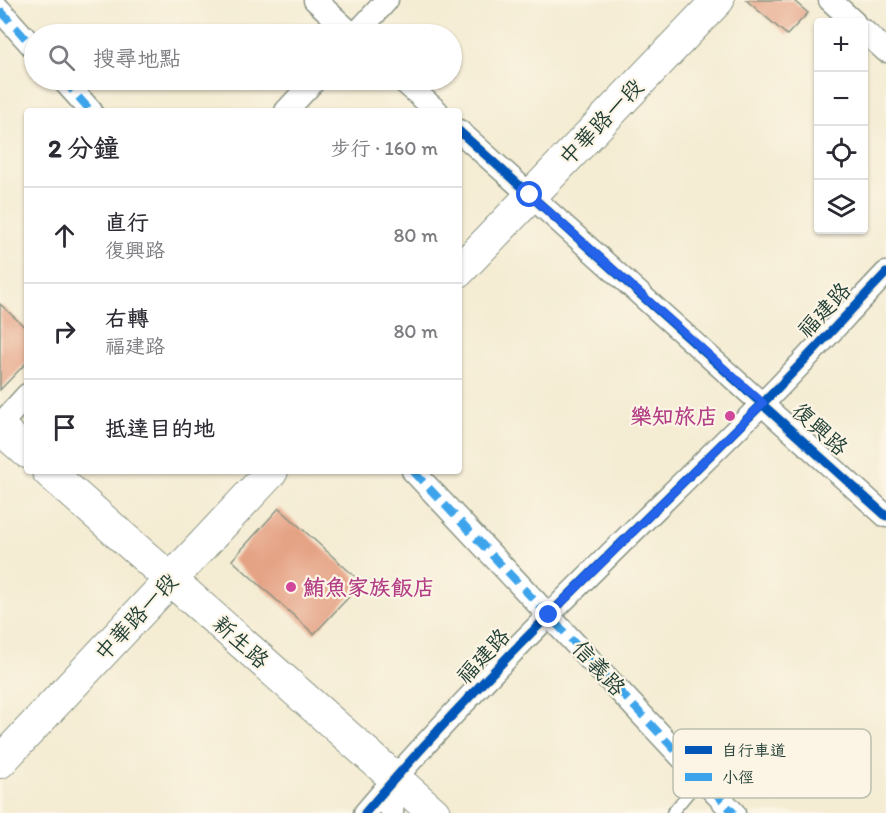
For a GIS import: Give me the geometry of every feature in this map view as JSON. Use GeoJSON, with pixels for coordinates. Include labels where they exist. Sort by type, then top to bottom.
{"type":"FeatureCollection","features":[{"type":"Feature","properties":{"kind":"street"},"geometry":{"type":"LineString","coordinates":[[315,0],[343,24]]}},
{"type":"Feature","properties":{"kind":"street"},"geometry":{"type":"LineString","coordinates":[[364,24],[387,0]]}},
{"type":"Feature","properties":{"kind":"street","name":"中華路一段"},"geometry":{"type":"LineString","coordinates":[[462,268],[718,0]]}},
{"type":"Feature","properties":{"kind":"street"},"geometry":{"type":"LineString","coordinates":[[830,0],[850,18]]}},
{"type":"Feature","properties":{"kind":"street"},"geometry":{"type":"LineString","coordinates":[[0,10],[24,37]]}},
{"type":"Feature","properties":{"kind":"street"},"geometry":{"type":"LineString","coordinates":[[868,35],[886,51]]}},
{"type":"Feature","properties":{"kind":"street"},"geometry":{"type":"LineString","coordinates":[[72,90],[88,108]]}},
{"type":"Feature","properties":{"kind":"street"},"geometry":{"type":"LineString","coordinates":[[289,108],[306,90]]}},
{"type":"Feature","properties":{"kind":"street"},"geometry":{"type":"LineString","coordinates":[[413,90],[434,108]]}},
{"type":"Feature","properties":{"kind":"street","name":"復興路"},"geometry":{"type":"LineString","coordinates":[[462,134],[886,516]]}},
{"type":"Feature","properties":{"kind":"street","name":"福建路"},"geometry":{"type":"LineString","coordinates":[[365,813],[395,778],[549,615],[763,403],[886,273]]}},
{"type":"Feature","properties":{"kind":"street"},"geometry":{"type":"LineString","coordinates":[[24,398],[0,426],[24,449]]}},
{"type":"Feature","properties":{"kind":"street","name":"新生路"},"geometry":{"type":"LineString","coordinates":[[51,474],[434,813]]}},
{"type":"Feature","properties":{"kind":"street","name":"中華路一段"},"geometry":{"type":"LineString","coordinates":[[0,762],[269,474]]}},
{"type":"Feature","properties":{"kind":"street","name":"信義路"},"geometry":{"type":"LineString","coordinates":[[416,474],[673,747]]}},
{"type":"Feature","properties":{"kind":"street"},"geometry":{"type":"LineString","coordinates":[[392,813],[395,778]]}},
{"type":"Feature","properties":{"kind":"street","name":"信義路"},"geometry":{"type":"LineString","coordinates":[[721,798],[735,813]]}},
{"type":"Feature","properties":{"kind":"lane"},"geometry":{"type":"LineString","coordinates":[[672,813],[685,798]]}},
{"type":"Feature","properties":{"kind":"building"},"geometry":{"type":"Polygon","coordinates":[[[746,0],[793,0],[808,13],[787,35],[746,0]]]}},
{"type":"Feature","properties":{"kind":"building"},"geometry":{"type":"Polygon","coordinates":[[[0,304],[24,326],[24,365],[0,390],[0,304]]]}},
{"type":"Feature","properties":{"kind":"building"},"geometry":{"type":"Polygon","coordinates":[[[279,508],[362,583],[314,634],[232,560],[279,508]]]}},
{"type":"Feature","properties":{"kind":"marked path"},"geometry":{"type":"LineString","coordinates":[[0,10],[24,37]]}},
{"type":"Feature","properties":{"kind":"marked path"},"geometry":{"type":"LineString","coordinates":[[72,90],[88,108]]}},
{"type":"Feature","properties":{"kind":"marked path"},"geometry":{"type":"LineString","coordinates":[[416,474],[673,748]]}},
{"type":"Feature","properties":{"kind":"marked path"},"geometry":{"type":"LineString","coordinates":[[720,798],[734,813]]}},
{"type":"Feature","properties":{"kind":"cycle path"},"geometry":{"type":"LineString","coordinates":[[462,134],[886,516]]}},
{"type":"Feature","properties":{"kind":"cycle path"},"geometry":{"type":"LineString","coordinates":[[365,813],[460,707],[558,605],[777,389],[886,273]]}},
{"type":"Feature","properties":{"kind":"place","name":"樂知旅店"},"geometry":{"type":"Point","coordinates":[730,416]}},
{"type":"Feature","properties":{"kind":"place","name":"鮪魚家族飯店"},"geometry":{"type":"Point","coordinates":[291,587]}},
{"type":"Feature","properties":{"kind":"route"},"geometry":{"type":"LineString","coordinates":[[530,195],[763,403],[549,615]]}}]}
